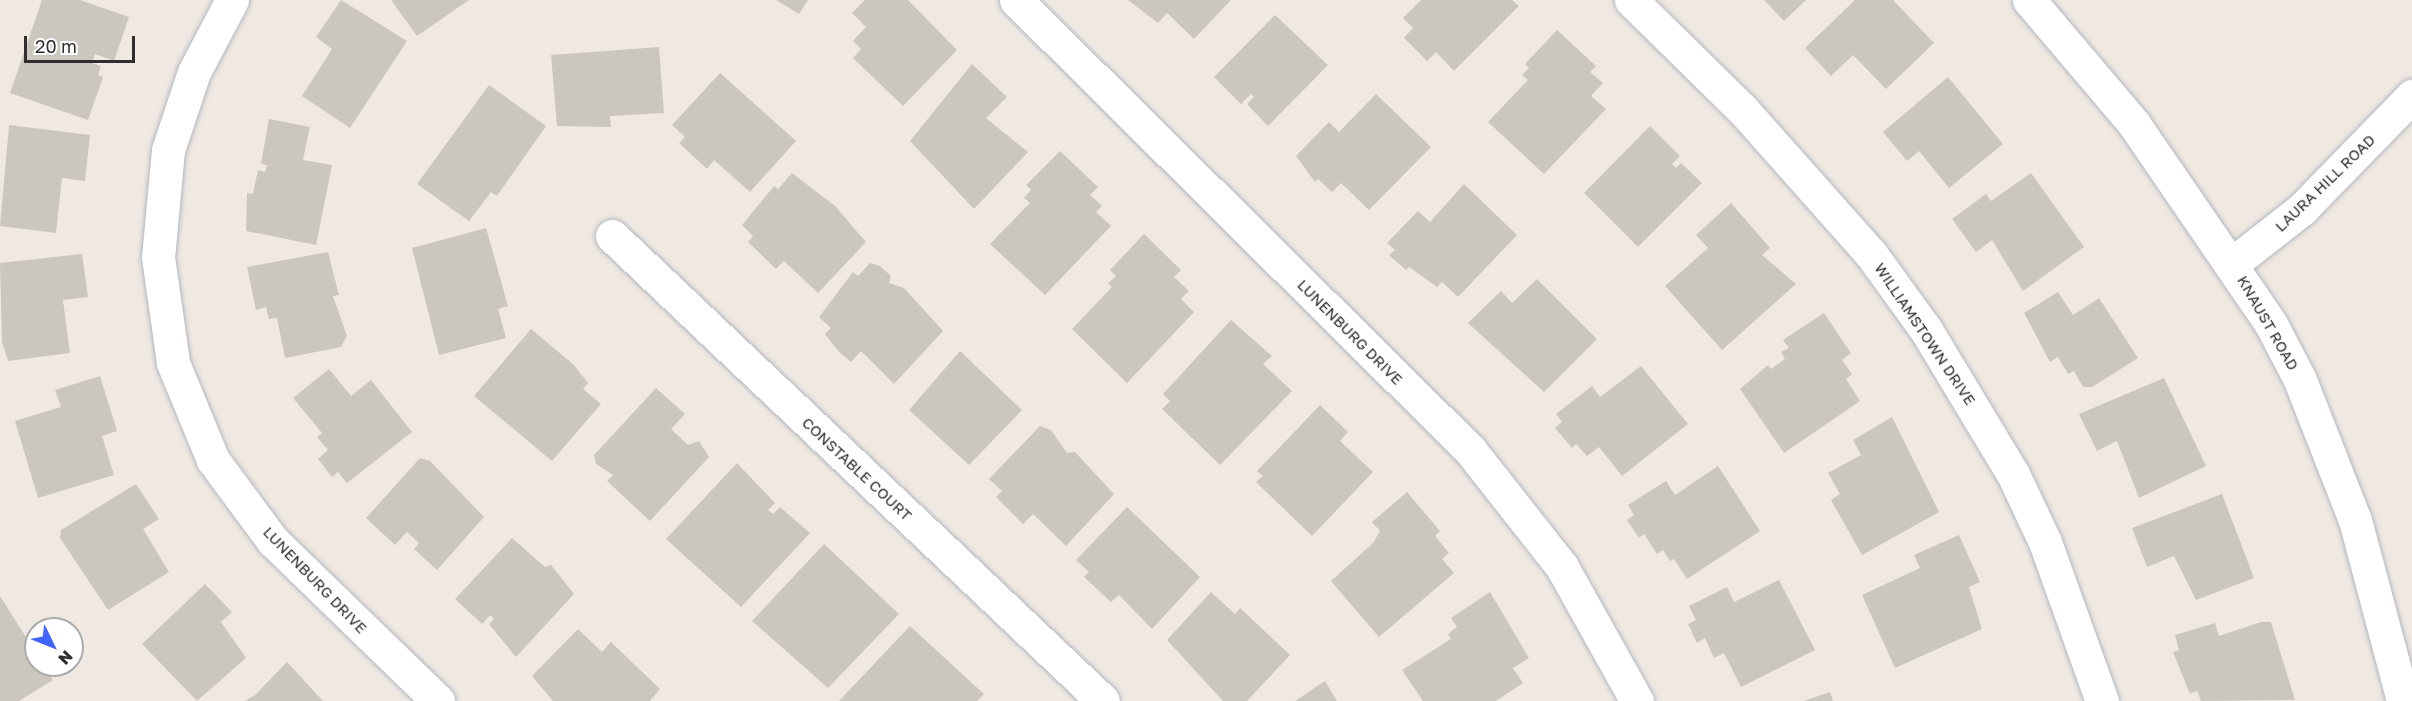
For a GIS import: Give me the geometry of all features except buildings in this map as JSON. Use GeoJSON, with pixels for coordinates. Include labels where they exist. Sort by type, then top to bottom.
{"type":"FeatureCollection","features":[{"type":"Feature","properties":{"kind":"street","name":"LUNENBURG DRIVE"},"geometry":{"type":"LineString","coordinates":[[232,0],[194,72],[168,150],[158,257],[173,363],[213,459],[273,541],[438,701]]}},
{"type":"Feature","properties":{"kind":"street","name":"LUNENBURG DRIVE"},"geometry":{"type":"LineString","coordinates":[[1016,0],[1470,450],[1562,567],[1637,701]]}},
{"type":"Feature","properties":{"kind":"street","name":"WILLIAMSTOWN DRIVE"},"geometry":{"type":"LineString","coordinates":[[1631,0],[1743,110],[1871,254],[1926,330],[2013,474],[2045,542],[2102,701]]}},
{"type":"Feature","properties":{"kind":"street","name":"KNAUST ROAD"},"geometry":{"type":"LineString","coordinates":[[2029,0],[2134,124],[2233,263],[2295,370],[2325,441],[2358,531],[2403,701]]}},
{"type":"Feature","properties":{"kind":"street","name":"LAURA HILL ROAD"},"geometry":{"type":"LineString","coordinates":[[2233,263],[2302,209],[2412,96]]}},
{"type":"Feature","properties":{"kind":"street","name":"CONSTABLE COURT"},"geometry":{"type":"LineString","coordinates":[[612,236],[1103,701]]}}]}
